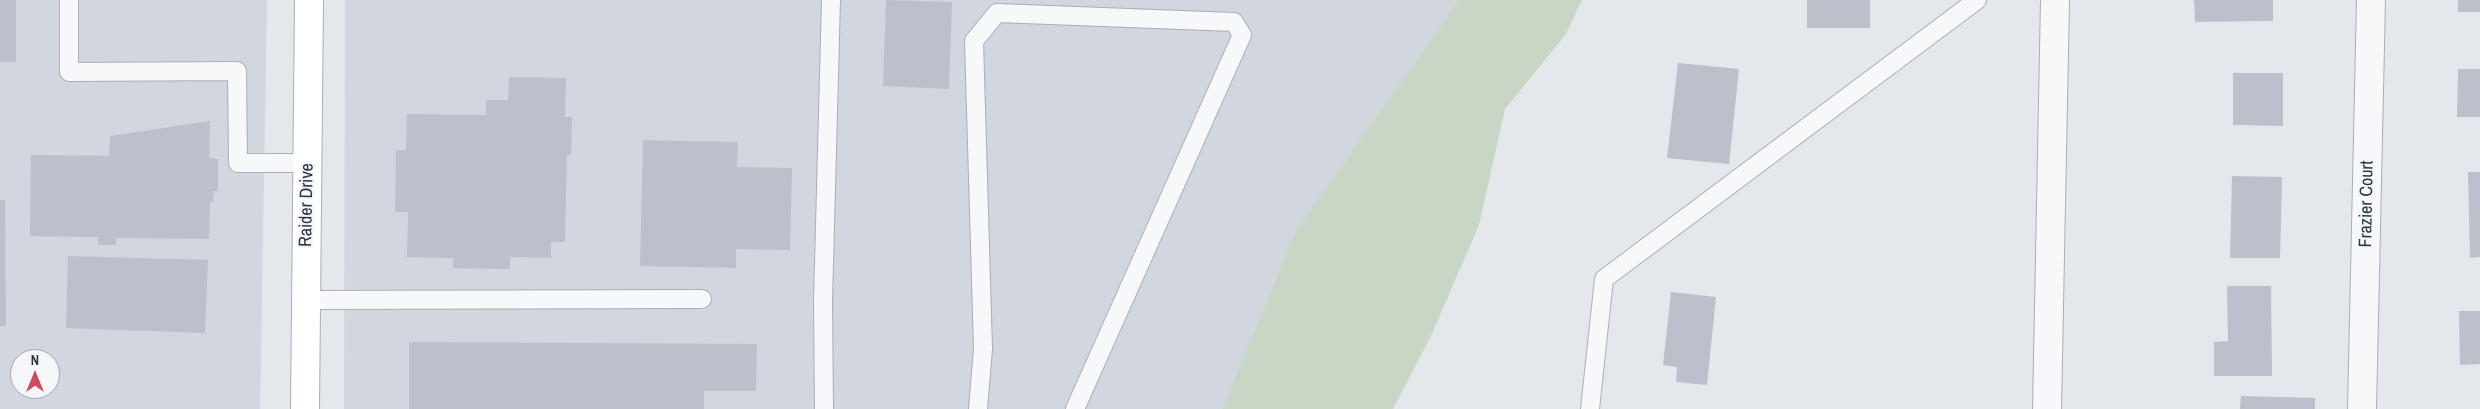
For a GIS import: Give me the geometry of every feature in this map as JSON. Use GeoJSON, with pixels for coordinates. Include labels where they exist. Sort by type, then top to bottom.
{"type":"FeatureCollection","features":[{"type":"Feature","properties":{"kind":"main road","name":"Raider Drive"},"geometry":{"type":"LineString","coordinates":[[305,409],[308,0]]}},
{"type":"Feature","properties":{"kind":"street"},"geometry":{"type":"LineString","coordinates":[[2047,409],[2055,0]]}},
{"type":"Feature","properties":{"kind":"street","name":"Frazier Court"},"geometry":{"type":"LineString","coordinates":[[2362,409],[2371,0]]}},
{"type":"Feature","properties":{"kind":"lane"},"geometry":{"type":"LineString","coordinates":[[69,0],[69,72],[237,71],[238,163],[307,163]]}},
{"type":"Feature","properties":{"kind":"lane"},"geometry":{"type":"LineString","coordinates":[[824,409],[823,291],[831,0]]}},
{"type":"Feature","properties":{"kind":"lane"},"geometry":{"type":"LineString","coordinates":[[1590,409],[1604,279],[1977,0]]}},
{"type":"Feature","properties":{"kind":"lane"},"geometry":{"type":"LineString","coordinates":[[978,409],[983,349],[974,41],[996,13],[1234,22],[1242,35],[1075,409]]}},
{"type":"Feature","properties":{"kind":"lane"},"geometry":{"type":"LineString","coordinates":[[306,300],[702,299]]}},
{"type":"Feature","properties":{"kind":"shaded area"},"geometry":{"type":"Polygon","coordinates":[[[0,0],[267,0],[260,409],[0,409],[0,0]]]}},
{"type":"Feature","properties":{"kind":"shaded area"},"geometry":{"type":"Polygon","coordinates":[[[345,0],[1459,0],[1296,230],[1222,409],[344,409],[345,0]]]}},
{"type":"Feature","properties":{"kind":"green space"},"geometry":{"type":"Polygon","coordinates":[[[1459,0],[1582,0],[1566,34],[1505,109],[1479,225],[1431,336],[1393,409],[1222,409],[1296,230],[1459,0]]]}},
{"type":"Feature","properties":{"kind":"building"},"geometry":{"type":"Polygon","coordinates":[[[0,0],[16,0],[16,62],[0,62],[0,0]]]}},
{"type":"Feature","properties":{"kind":"building"},"geometry":{"type":"Polygon","coordinates":[[[886,0],[952,2],[949,89],[883,86],[886,0]]]}},
{"type":"Feature","properties":{"kind":"building"},"geometry":{"type":"Polygon","coordinates":[[[1807,0],[1870,0],[1870,28],[1807,28],[1807,0]]]}},
{"type":"Feature","properties":{"kind":"building"},"geometry":{"type":"Polygon","coordinates":[[[2194,0],[2273,0],[2273,21],[2195,22],[2194,0]]]}},
{"type":"Feature","properties":{"kind":"building"},"geometry":{"type":"Polygon","coordinates":[[[2458,0],[2480,0],[2480,12],[2458,12],[2458,0]]]}},
{"type":"Feature","properties":{"kind":"building"},"geometry":{"type":"Polygon","coordinates":[[[1678,63],[1739,69],[1729,164],[1667,158],[1678,63]]]}},
{"type":"Feature","properties":{"kind":"building"},"geometry":{"type":"Polygon","coordinates":[[[2458,69],[2480,69],[2480,117],[2457,117],[2458,69]]]}},
{"type":"Feature","properties":{"kind":"building"},"geometry":{"type":"Polygon","coordinates":[[[2233,73],[2283,73],[2283,126],[2233,125],[2233,73]]]}},
{"type":"Feature","properties":{"kind":"building"},"geometry":{"type":"Polygon","coordinates":[[[509,77],[566,78],[565,117],[572,117],[571,155],[567,155],[565,242],[551,242],[551,258],[510,257],[510,269],[453,268],[453,258],[407,257],[408,212],[395,212],[396,150],[406,150],[407,114],[486,115],[486,100],[508,100],[509,77]]]}},
{"type":"Feature","properties":{"kind":"building"},"geometry":{"type":"Polygon","coordinates":[[[210,121],[209,158],[218,159],[218,191],[214,191],[213,202],[210,202],[209,239],[116,238],[116,245],[98,245],[98,237],[30,236],[31,155],[109,156],[110,136],[210,121]]]}},
{"type":"Feature","properties":{"kind":"building"},"geometry":{"type":"Polygon","coordinates":[[[643,140],[738,142],[737,167],[792,168],[790,250],[736,249],[736,268],[640,266],[643,140]]]}},
{"type":"Feature","properties":{"kind":"building"},"geometry":{"type":"Polygon","coordinates":[[[2468,172],[2480,172],[2480,257],[2470,258],[2468,172]]]}},
{"type":"Feature","properties":{"kind":"building"},"geometry":{"type":"Polygon","coordinates":[[[2232,176],[2282,177],[2280,258],[2230,258],[2232,176]]]}},
{"type":"Feature","properties":{"kind":"building"},"geometry":{"type":"Polygon","coordinates":[[[0,200],[5,200],[6,326],[0,326],[0,200]]]}},
{"type":"Feature","properties":{"kind":"building"},"geometry":{"type":"Polygon","coordinates":[[[68,256],[208,260],[205,333],[66,328],[68,256]]]}},
{"type":"Feature","properties":{"kind":"building"},"geometry":{"type":"Polygon","coordinates":[[[2227,286],[2271,286],[2272,376],[2214,376],[2214,342],[2228,341],[2227,286]]]}},
{"type":"Feature","properties":{"kind":"building"},"geometry":{"type":"Polygon","coordinates":[[[1671,292],[1716,297],[1707,385],[1676,382],[1677,367],[1663,365],[1671,292]]]}},
{"type":"Feature","properties":{"kind":"building"},"geometry":{"type":"Polygon","coordinates":[[[2459,311],[2480,311],[2480,364],[2460,365],[2459,311]]]}},
{"type":"Feature","properties":{"kind":"building"},"geometry":{"type":"Polygon","coordinates":[[[409,342],[757,344],[756,391],[704,391],[704,409],[409,409],[409,342]]]}},
{"type":"Feature","properties":{"kind":"building"},"geometry":{"type":"Polygon","coordinates":[[[2241,396],[2315,398],[2315,409],[2240,409],[2241,396]]]}}]}
